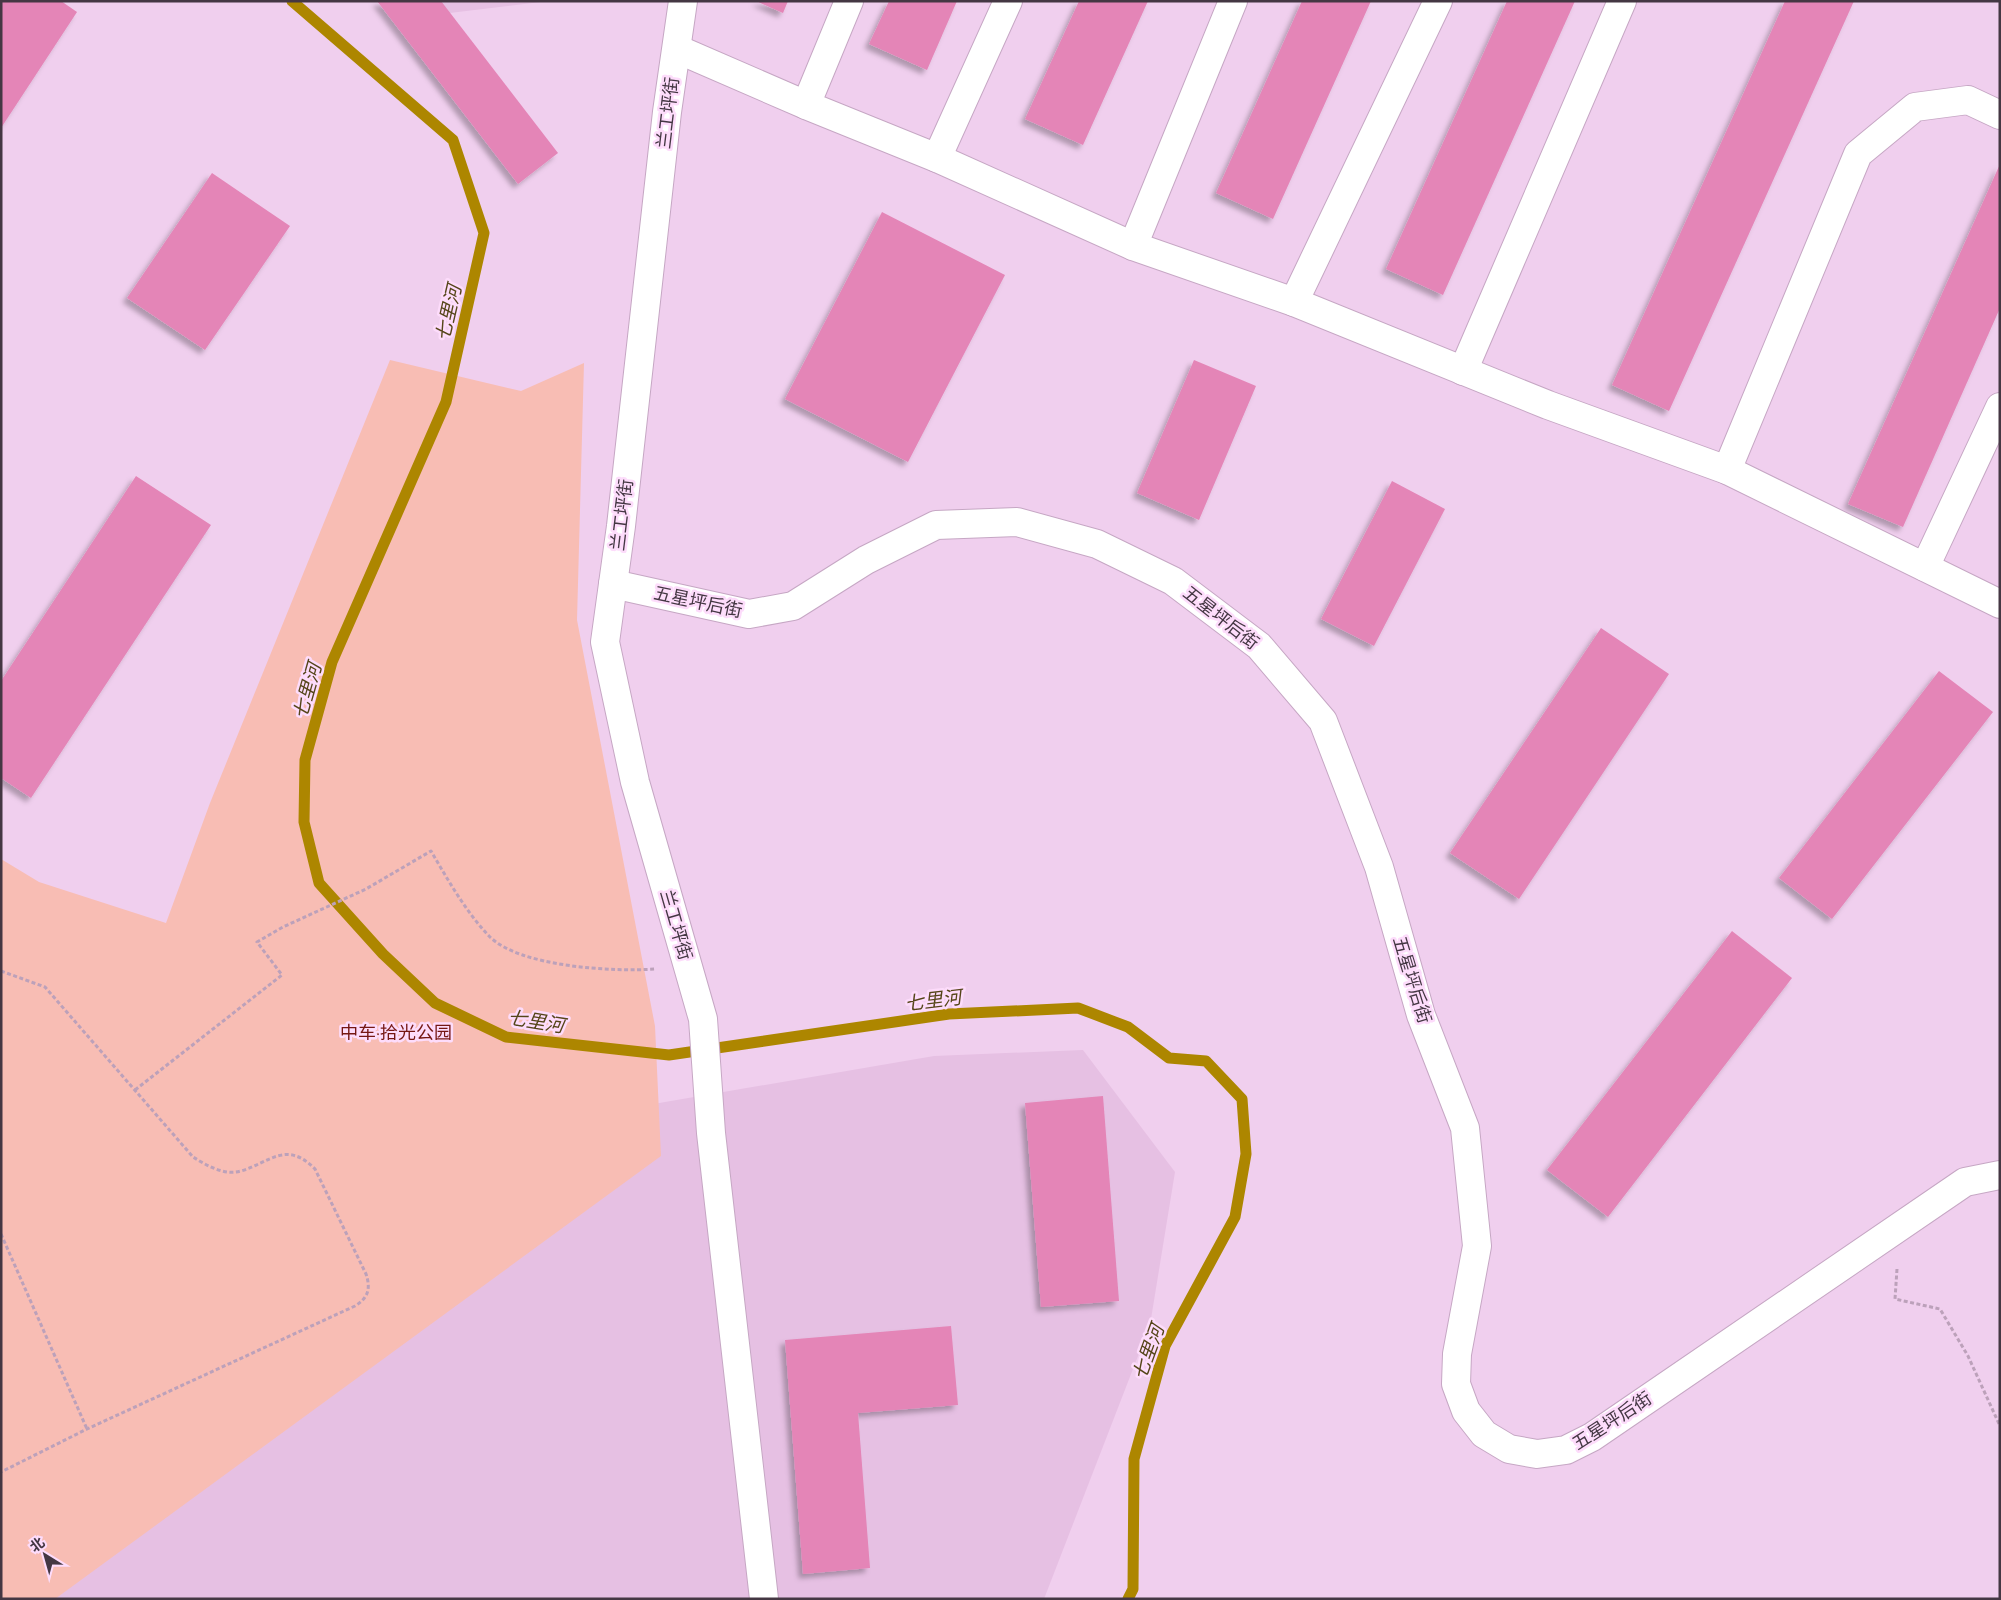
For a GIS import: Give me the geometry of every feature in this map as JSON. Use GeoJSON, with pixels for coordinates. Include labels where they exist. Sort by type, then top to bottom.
{"type":"FeatureCollection","features":[{"type":"Feature","properties":{"kind":"street","name":"兰工坪街"},"geometry":{"type":"LineString","coordinates":[[683,1],[667,112],[621,526],[605,642],[635,782],[703,1019],[711,1132],[764,1599]]}},
{"type":"Feature","properties":{"kind":"street"},"geometry":{"type":"LineString","coordinates":[[806,105],[849,1]]}},
{"type":"Feature","properties":{"kind":"street"},"geometry":{"type":"LineString","coordinates":[[937,158],[1008,1]]}},
{"type":"Feature","properties":{"kind":"street"},"geometry":{"type":"LineString","coordinates":[[1133,246],[1233,1]]}},
{"type":"Feature","properties":{"kind":"street"},"geometry":{"type":"LineString","coordinates":[[1294,302],[1438,1]]}},
{"type":"Feature","properties":{"kind":"street"},"geometry":{"type":"LineString","coordinates":[[1463,371],[1622,1]]}},
{"type":"Feature","properties":{"kind":"street"},"geometry":{"type":"LineString","coordinates":[[677,49],[806,105],[937,158],[1133,246],[1294,302],[1548,405],[1727,470],[2000,604]]}},
{"type":"Feature","properties":{"kind":"street"},"geometry":{"type":"LineString","coordinates":[[1727,470],[1858,154],[1915,107],[1968,100],[2000,115]]}},
{"type":"Feature","properties":{"kind":"street"},"geometry":{"type":"LineString","coordinates":[[1925,567],[2000,407]]}},
{"type":"Feature","properties":{"kind":"street","name":"五星坪后街"},"geometry":{"type":"LineString","coordinates":[[613,584],[749,614],[793,606],[866,560],[936,525],[1017,522],[1097,544],[1173,581],[1260,646],[1323,721],[1379,867],[1421,1015],[1465,1128],[1478,1246],[1457,1354],[1456,1384],[1466,1411],[1484,1434],[1509,1449],[1537,1454],[1566,1450],[1592,1437],[1965,1182],[2000,1175]]}},
{"type":"Feature","properties":{"kind":"path"},"geometry":{"type":"LineString","coordinates":[[135,1090],[282,975],[257,942],[283,927],[366,889],[432,851],[450,884],[490,937],[507,948],[543,962],[591,968],[647,970],[688,967]]}},
{"type":"Feature","properties":{"kind":"path"},"geometry":{"type":"LineString","coordinates":[[1,971],[45,987],[193,1156],[205,1164],[218,1170],[240,1172],[275,1156],[288,1154],[300,1157],[308,1162],[315,1169],[366,1274],[368,1290],[366,1297],[355,1306],[87,1429],[1,1472]]}},
{"type":"Feature","properties":{"kind":"path"},"geometry":{"type":"LineString","coordinates":[[1900,1226],[1895,1299],[1940,1309],[1968,1356],[2000,1426]]}},
{"type":"Feature","properties":{"kind":"path"},"geometry":{"type":"LineString","coordinates":[[1,1234],[87,1429]]}},
{"type":"Feature","properties":{"kind":"shaded area"},"geometry":{"type":"Polygon","coordinates":[[[422,1],[549,1],[433,15],[422,1]]]}},
{"type":"Feature","properties":{"kind":"shaded area"},"geometry":{"type":"Polygon","coordinates":[[[1083,1050],[1175,1172],[1150,1325],[1044,1599],[1,1599],[1,1590],[566,1119],[934,1056],[1083,1050]]]}},
{"type":"Feature","properties":{"kind":"green space","name":"中车·拾光公园"},"geometry":{"type":"Polygon","coordinates":[[[390,360],[521,391],[584,363],[577,620],[655,1026],[661,1156],[55,1599],[1,1599],[1,859],[39,882],[166,923],[210,803],[390,360]]]}},
{"type":"Feature","properties":{"kind":"building"},"geometry":{"type":"Polygon","coordinates":[[[1,1],[61,1],[77,12],[1,128],[1,1]]]}},
{"type":"Feature","properties":{"kind":"building"},"geometry":{"type":"Polygon","coordinates":[[[377,1],[441,1],[558,153],[518,184],[377,1]]]}},
{"type":"Feature","properties":{"kind":"building"},"geometry":{"type":"Polygon","coordinates":[[[756,1],[788,1],[783,13],[756,1]]]}},
{"type":"Feature","properties":{"kind":"building"},"geometry":{"type":"Polygon","coordinates":[[[889,1],[957,1],[927,70],[869,44],[889,1]]]}},
{"type":"Feature","properties":{"kind":"building"},"geometry":{"type":"Polygon","coordinates":[[[1079,1],[1148,1],[1083,145],[1025,119],[1079,1]]]}},
{"type":"Feature","properties":{"kind":"building"},"geometry":{"type":"Polygon","coordinates":[[[1302,1],[1371,1],[1273,219],[1216,193],[1302,1]]]}},
{"type":"Feature","properties":{"kind":"building"},"geometry":{"type":"Polygon","coordinates":[[[1507,1],[1575,1],[1443,295],[1386,269],[1507,1]]]}},
{"type":"Feature","properties":{"kind":"building"},"geometry":{"type":"Polygon","coordinates":[[[1785,1],[1854,1],[1669,411],[1612,385],[1785,1]]]}},
{"type":"Feature","properties":{"kind":"building"},"geometry":{"type":"Polygon","coordinates":[[[2000,164],[2000,308],[1903,527],[1848,504],[2000,164]]]}},
{"type":"Feature","properties":{"kind":"building"},"geometry":{"type":"Polygon","coordinates":[[[212,173],[290,226],[205,350],[127,298],[212,173]]]}},
{"type":"Feature","properties":{"kind":"building"},"geometry":{"type":"Polygon","coordinates":[[[882,212],[1005,275],[908,462],[785,399],[882,212]]]}},
{"type":"Feature","properties":{"kind":"building"},"geometry":{"type":"Polygon","coordinates":[[[1194,360],[1256,386],[1199,520],[1137,493],[1194,360]]]}},
{"type":"Feature","properties":{"kind":"building"},"geometry":{"type":"Polygon","coordinates":[[[136,476],[211,525],[31,798],[1,778],[1,681],[136,476]]]}},
{"type":"Feature","properties":{"kind":"building"},"geometry":{"type":"Polygon","coordinates":[[[1392,481],[1445,509],[1374,646],[1321,619],[1392,481]]]}},
{"type":"Feature","properties":{"kind":"building"},"geometry":{"type":"Polygon","coordinates":[[[1601,628],[1669,674],[1519,899],[1450,853],[1601,628]]]}},
{"type":"Feature","properties":{"kind":"building"},"geometry":{"type":"Polygon","coordinates":[[[1939,671],[1993,712],[1832,919],[1779,878],[1939,671]]]}},
{"type":"Feature","properties":{"kind":"building"},"geometry":{"type":"Polygon","coordinates":[[[1732,931],[1792,978],[1608,1217],[1547,1170],[1732,931]]]}},
{"type":"Feature","properties":{"kind":"building"},"geometry":{"type":"Polygon","coordinates":[[[1103,1096],[1119,1301],[1041,1307],[1025,1103],[1103,1096]]]}},
{"type":"Feature","properties":{"kind":"building"},"geometry":{"type":"Polygon","coordinates":[[[951,1326],[958,1405],[858,1413],[870,1568],[803,1574],[785,1340],[951,1326]]]}},
{"type":"Feature","properties":{"kind":"waterway","name":"七里河"},"geometry":{"type":"LineString","coordinates":[[292,1],[453,140],[484,233],[446,402],[332,662],[305,760],[304,822],[319,883],[383,954],[435,1003],[506,1037],[669,1055],[949,1014],[1078,1008],[1128,1027],[1169,1058],[1206,1061],[1242,1099],[1246,1154],[1235,1217],[1165,1346],[1134,1459],[1133,1589],[1128,1599]]}}]}
